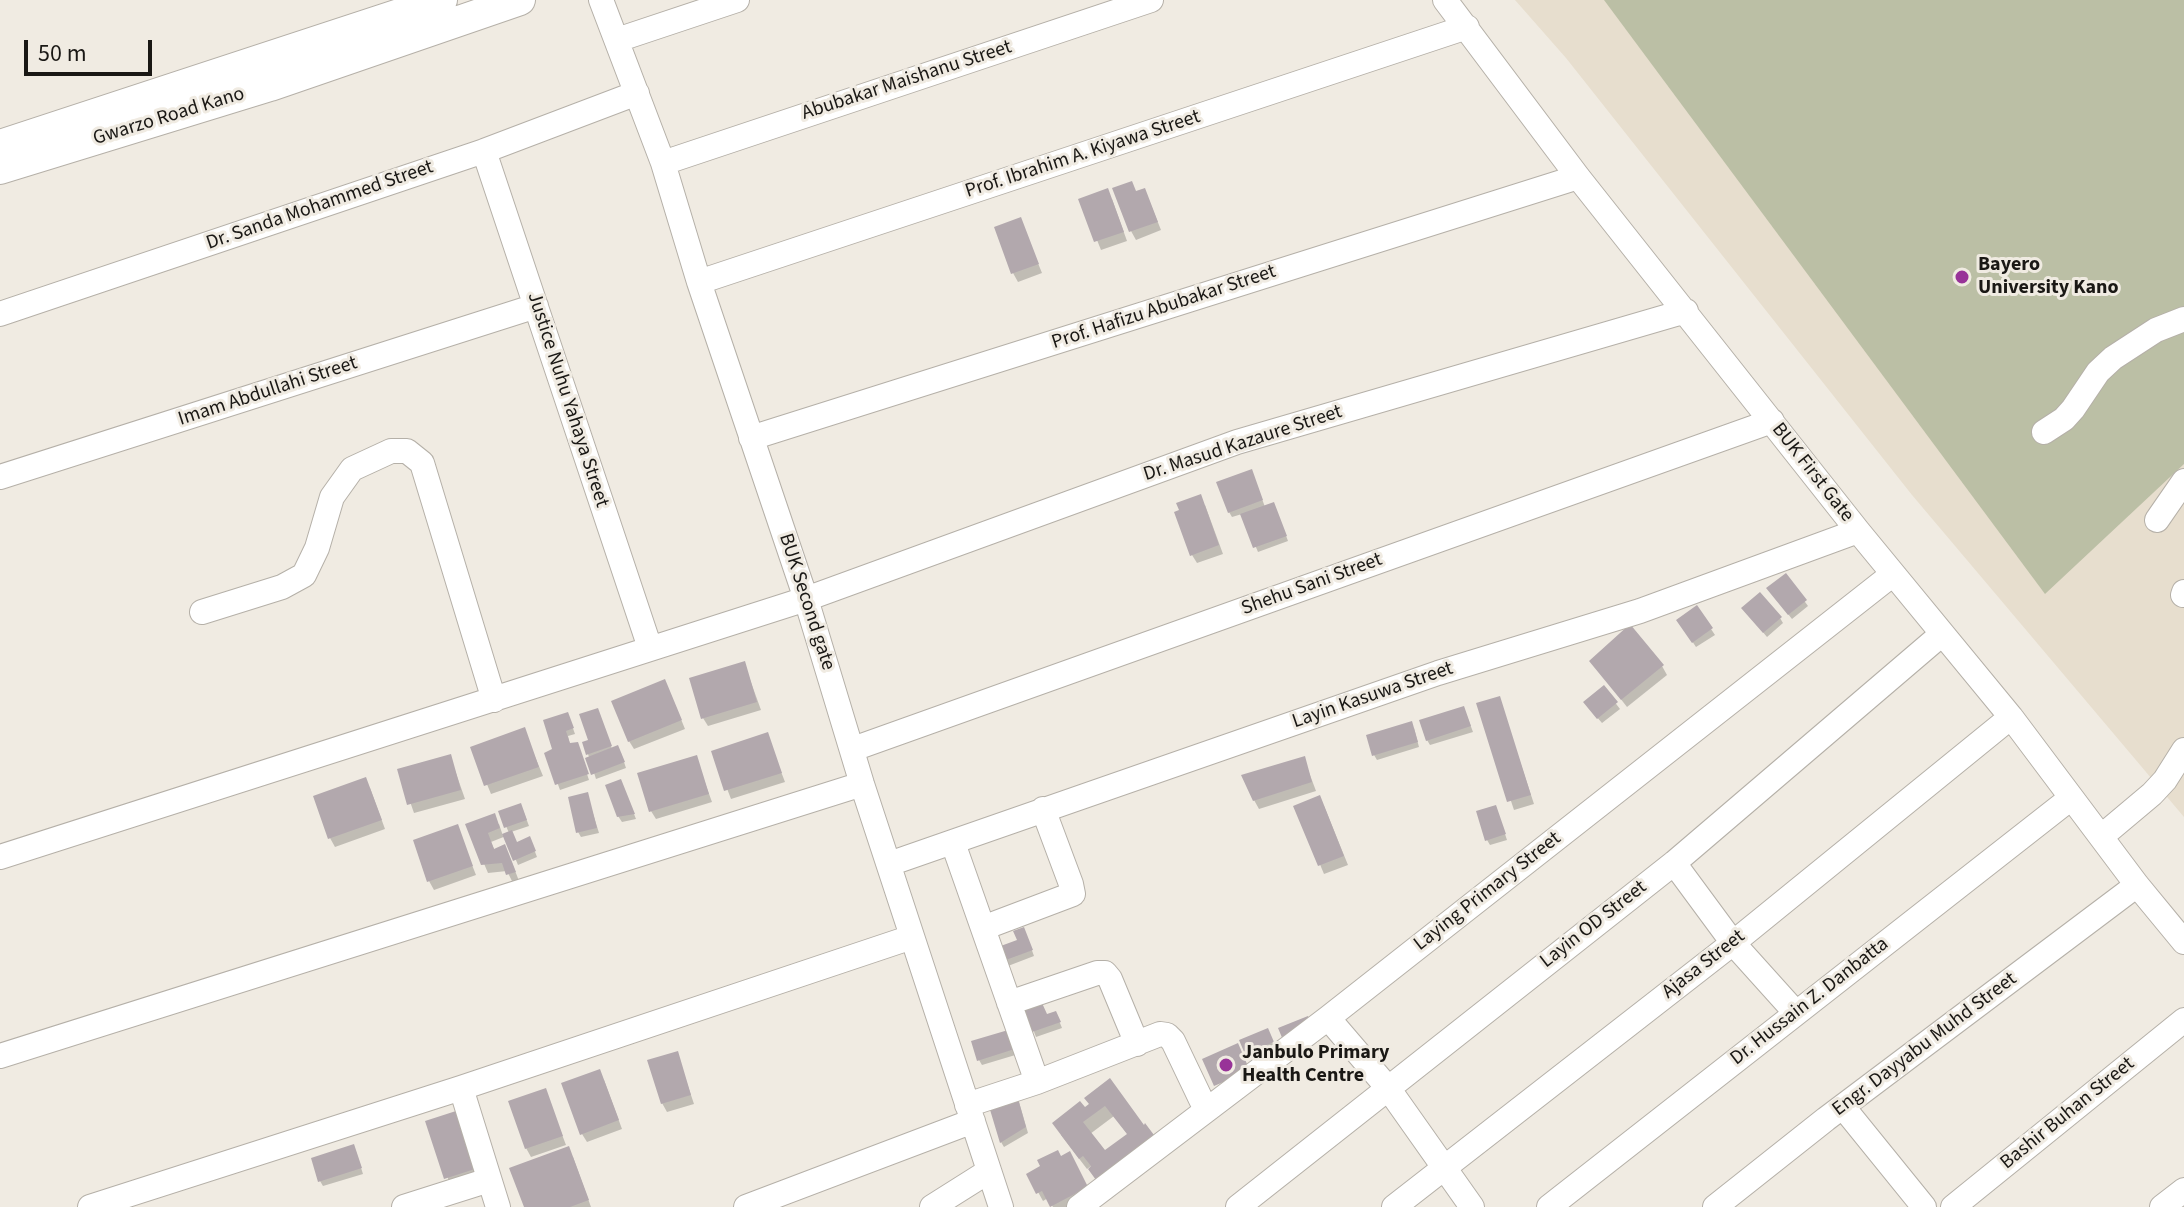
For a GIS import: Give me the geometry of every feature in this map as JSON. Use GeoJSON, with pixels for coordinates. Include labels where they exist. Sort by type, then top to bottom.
{"type":"FeatureCollection","features":[{"type":"Feature","properties":{"kind":"main road"},"geometry":{"type":"LineString","coordinates":[[0,145],[442,0]]}},
{"type":"Feature","properties":{"kind":"main road","name":"Gwarzo Road Kano"},"geometry":{"type":"LineString","coordinates":[[0,169],[270,86],[520,0]]}},
{"type":"Feature","properties":{"kind":"street","name":"BUK Second gate"},"geometry":{"type":"LineString","coordinates":[[601,0],[663,163],[699,282],[806,599],[862,784],[1001,1207]]}},
{"type":"Feature","properties":{"kind":"street"},"geometry":{"type":"LineString","coordinates":[[617,40],[737,0]]}},
{"type":"Feature","properties":{"kind":"street","name":"Abubakar Maishanu Street"},"geometry":{"type":"LineString","coordinates":[[663,163],[1151,0]]}},
{"type":"Feature","properties":{"kind":"street","name":"BUK First Gate"},"geometry":{"type":"LineString","coordinates":[[1445,0],[1578,177],[1858,531],[2011,717],[2137,885],[2184,942]]}},
{"type":"Feature","properties":{"kind":"street","name":"Prof. Ibrahim A. Kiyawa Street"},"geometry":{"type":"LineString","coordinates":[[699,282],[1467,27]]}},
{"type":"Feature","properties":{"kind":"street","name":"Dr. Sanda Mohammed Street"},"geometry":{"type":"LineString","coordinates":[[0,314],[484,151],[637,93]]}},
{"type":"Feature","properties":{"kind":"street","name":"Justice Nuhu Yahaya Street"},"geometry":{"type":"LineString","coordinates":[[484,151],[650,648]]}},
{"type":"Feature","properties":{"kind":"street","name":"Prof. Hafizu Abubakar Street"},"geometry":{"type":"LineString","coordinates":[[751,438],[1578,177]]}},
{"type":"Feature","properties":{"kind":"street","name":"Imam Abdullahi Street"},"geometry":{"type":"LineString","coordinates":[[0,477],[536,306]]}},
{"type":"Feature","properties":{"kind":"street","name":"Dr. Masud Kazaure Street"},"geometry":{"type":"LineString","coordinates":[[0,857],[806,599],[1237,442],[1686,311]]}},
{"type":"Feature","properties":{"kind":"street"},"geometry":{"type":"LineString","coordinates":[[2044,432],[2064,419],[2098,372],[2113,358],[2156,330],[2184,319]]}},
{"type":"Feature","properties":{"kind":"street","name":"Shehu Sani Street"},"geometry":{"type":"LineString","coordinates":[[853,749],[1772,421]]}},
{"type":"Feature","properties":{"kind":"street"},"geometry":{"type":"LineString","coordinates":[[202,612],[282,587],[304,575],[317,548],[332,497],[352,469],[391,451],[407,451],[422,463],[494,700]]}},
{"type":"Feature","properties":{"kind":"street"},"geometry":{"type":"LineString","coordinates":[[2157,520],[2184,481]]}},
{"type":"Feature","properties":{"kind":"street","name":"Layin Kasuwa Street"},"geometry":{"type":"LineString","coordinates":[[889,864],[1438,673],[1640,611],[1858,531]]}},
{"type":"Feature","properties":{"kind":"street","name":"Laying Primary Street"},"geometry":{"type":"LineString","coordinates":[[1079,1207],[1328,1018],[1893,574]]}},
{"type":"Feature","properties":{"kind":"street","name":"Layin OD Street"},"geometry":{"type":"LineString","coordinates":[[1238,1207],[1674,863],[1942,634]]}},
{"type":"Feature","properties":{"kind":"street","name":"Ajasa Street"},"geometry":{"type":"LineString","coordinates":[[1394,1207],[1733,943],[2011,717]]}},
{"type":"Feature","properties":{"kind":"street"},"geometry":{"type":"LineString","coordinates":[[2102,836],[2152,794],[2184,750]]}},
{"type":"Feature","properties":{"kind":"street"},"geometry":{"type":"LineString","coordinates":[[0,1056],[862,784]]}},
{"type":"Feature","properties":{"kind":"street","name":"Dr. Hussain Z. Danbatta"},"geometry":{"type":"LineString","coordinates":[[1549,1207],[2071,798]]}},
{"type":"Feature","properties":{"kind":"street"},"geometry":{"type":"LineString","coordinates":[[983,928],[1073,894],[1043,809]]}},
{"type":"Feature","properties":{"kind":"street"},"geometry":{"type":"LineString","coordinates":[[953,843],[1037,1082]]}},
{"type":"Feature","properties":{"kind":"street"},"geometry":{"type":"LineString","coordinates":[[1674,863],[1733,943],[1796,1013]]}},
{"type":"Feature","properties":{"kind":"street","name":"Engr. Dayyabu Muhd Street"},"geometry":{"type":"LineString","coordinates":[[1715,1207],[2137,885]]}},
{"type":"Feature","properties":{"kind":"street"},"geometry":{"type":"LineString","coordinates":[[90,1207],[461,1088],[912,937]]}},
{"type":"Feature","properties":{"kind":"street"},"geometry":{"type":"LineString","coordinates":[[1009,1003],[1105,973],[1137,1044]]}},
{"type":"Feature","properties":{"kind":"street"},"geometry":{"type":"LineString","coordinates":[[1328,1018],[1388,1088],[1472,1207]]}},
{"type":"Feature","properties":{"kind":"street","name":"Bashir Buhan Street"},"geometry":{"type":"LineString","coordinates":[[1953,1207],[2184,1020]]}},
{"type":"Feature","properties":{"kind":"street"},"geometry":{"type":"LineString","coordinates":[[748,1207],[1037,1082],[1160,1034],[1167,1035],[1173,1041],[1206,1110]]}},
{"type":"Feature","properties":{"kind":"street"},"geometry":{"type":"LineString","coordinates":[[461,1088],[498,1207]]}},
{"type":"Feature","properties":{"kind":"street"},"geometry":{"type":"LineString","coordinates":[[1843,1107],[1924,1207]]}},
{"type":"Feature","properties":{"kind":"street"},"geometry":{"type":"LineString","coordinates":[[932,1207],[989,1171]]}},
{"type":"Feature","properties":{"kind":"street"},"geometry":{"type":"LineString","coordinates":[[404,1207],[489,1180]]}},
{"type":"Feature","properties":{"kind":"shaded area","name":"Bayero University Kano"},"geometry":{"type":"Polygon","coordinates":[[[1515,0],[2184,0],[2184,817],[1912,495],[1566,58],[1515,0]]]}},
{"type":"Feature","properties":{"kind":"green space","name":"Bayero University Kano"},"geometry":{"type":"Polygon","coordinates":[[[1604,0],[2184,0],[2184,464],[2045,594],[1604,0]]]}},
{"type":"Feature","properties":{"kind":"building"},"geometry":{"type":"Polygon","coordinates":[[[1132,181],[1136,191],[1145,188],[1158,222],[1129,232],[1112,188],[1132,181]]]}},
{"type":"Feature","properties":{"kind":"building"},"geometry":{"type":"Polygon","coordinates":[[[1108,188],[1124,232],[1094,242],[1078,199],[1108,188]]]}},
{"type":"Feature","properties":{"kind":"building"},"geometry":{"type":"Polygon","coordinates":[[[1021,217],[1039,264],[1011,274],[994,227],[1021,217]]]}},
{"type":"Feature","properties":{"kind":"building"},"geometry":{"type":"Polygon","coordinates":[[[1252,469],[1263,500],[1228,513],[1216,482],[1252,469]]]}},
{"type":"Feature","properties":{"kind":"building"},"geometry":{"type":"Polygon","coordinates":[[[1201,494],[1219,545],[1190,556],[1174,512],[1179,510],[1176,503],[1201,494]]]}},
{"type":"Feature","properties":{"kind":"building"},"geometry":{"type":"Polygon","coordinates":[[[1274,502],[1287,536],[1253,548],[1240,514],[1274,502]]]}},
{"type":"Feature","properties":{"kind":"building"},"geometry":{"type":"Polygon","coordinates":[[[1786,573],[1807,600],[1788,615],[1766,588],[1786,573]]]}},
{"type":"Feature","properties":{"kind":"building"},"geometry":{"type":"Polygon","coordinates":[[[1760,592],[1782,617],[1763,633],[1741,608],[1760,592]]]}},
{"type":"Feature","properties":{"kind":"building"},"geometry":{"type":"Polygon","coordinates":[[[1697,605],[1713,628],[1692,643],[1676,620],[1697,605]]]}},
{"type":"Feature","properties":{"kind":"building"},"geometry":{"type":"Polygon","coordinates":[[[1630,624],[1664,665],[1621,700],[1589,661],[1630,624]]]}},
{"type":"Feature","properties":{"kind":"building"},"geometry":{"type":"Polygon","coordinates":[[[745,661],[757,702],[701,719],[689,678],[745,661]]]}},
{"type":"Feature","properties":{"kind":"building"},"geometry":{"type":"Polygon","coordinates":[[[665,679],[682,720],[628,742],[611,701],[665,679]]]}},
{"type":"Feature","properties":{"kind":"building"},"geometry":{"type":"Polygon","coordinates":[[[1604,685],[1618,702],[1597,719],[1583,702],[1604,685]]]}},
{"type":"Feature","properties":{"kind":"building"},"geometry":{"type":"Polygon","coordinates":[[[1500,696],[1531,795],[1507,802],[1476,703],[1500,696]]]}},
{"type":"Feature","properties":{"kind":"building"},"geometry":{"type":"Polygon","coordinates":[[[1464,706],[1471,726],[1426,741],[1419,720],[1464,706]]]}},
{"type":"Feature","properties":{"kind":"building"},"geometry":{"type":"Polygon","coordinates":[[[598,708],[612,746],[586,755],[582,742],[588,740],[579,714],[598,708]]]}},
{"type":"Feature","properties":{"kind":"building"},"geometry":{"type":"Polygon","coordinates":[[[568,712],[574,728],[566,731],[570,743],[578,742],[589,774],[555,785],[544,753],[552,749],[543,720],[568,712]]]}},
{"type":"Feature","properties":{"kind":"building"},"geometry":{"type":"Polygon","coordinates":[[[1412,721],[1418,742],[1372,756],[1366,735],[1412,721]]]}},
{"type":"Feature","properties":{"kind":"building"},"geometry":{"type":"Polygon","coordinates":[[[525,727],[539,767],[484,786],[470,747],[525,727]]]}},
{"type":"Feature","properties":{"kind":"building"},"geometry":{"type":"Polygon","coordinates":[[[768,732],[782,773],[724,791],[711,751],[768,732]]]}},
{"type":"Feature","properties":{"kind":"building"},"geometry":{"type":"Polygon","coordinates":[[[618,745],[625,762],[591,775],[585,758],[618,745]]]}},
{"type":"Feature","properties":{"kind":"building"},"geometry":{"type":"Polygon","coordinates":[[[451,754],[461,790],[407,805],[397,769],[451,754]]]}},
{"type":"Feature","properties":{"kind":"building"},"geometry":{"type":"Polygon","coordinates":[[[697,755],[709,794],[649,812],[637,773],[697,755]]]}},
{"type":"Feature","properties":{"kind":"building"},"geometry":{"type":"Polygon","coordinates":[[[1305,756],[1312,782],[1253,801],[1241,775],[1305,756]]]}},
{"type":"Feature","properties":{"kind":"building"},"geometry":{"type":"Polygon","coordinates":[[[366,777],[382,820],[328,839],[313,796],[366,777]]]}},
{"type":"Feature","properties":{"kind":"building"},"geometry":{"type":"Polygon","coordinates":[[[621,779],[635,814],[617,817],[605,785],[621,779]]]}},
{"type":"Feature","properties":{"kind":"building"},"geometry":{"type":"Polygon","coordinates":[[[588,792],[597,828],[576,833],[568,797],[588,792]]]}},
{"type":"Feature","properties":{"kind":"building"},"geometry":{"type":"Polygon","coordinates":[[[1320,795],[1344,856],[1318,866],[1293,806],[1320,795]]]}},
{"type":"Feature","properties":{"kind":"building"},"geometry":{"type":"Polygon","coordinates":[[[521,803],[527,820],[504,828],[498,811],[521,803]]]}},
{"type":"Feature","properties":{"kind":"building"},"geometry":{"type":"Polygon","coordinates":[[[1496,805],[1506,834],[1485,841],[1476,811],[1496,805]]]}},
{"type":"Feature","properties":{"kind":"building"},"geometry":{"type":"Polygon","coordinates":[[[495,813],[500,828],[488,833],[494,849],[505,844],[516,872],[506,875],[502,863],[481,865],[465,824],[495,813]]]}},
{"type":"Feature","properties":{"kind":"building"},"geometry":{"type":"Polygon","coordinates":[[[458,824],[473,866],[427,882],[413,840],[458,824]]]}},
{"type":"Feature","properties":{"kind":"building"},"geometry":{"type":"Polygon","coordinates":[[[512,830],[517,842],[530,836],[536,851],[513,861],[502,834],[512,830]]]}},
{"type":"Feature","properties":{"kind":"building"},"geometry":{"type":"Polygon","coordinates":[[[1024,927],[1033,950],[1003,961],[998,947],[1017,940],[1013,931],[1024,927]]]}},
{"type":"Feature","properties":{"kind":"building"},"geometry":{"type":"Polygon","coordinates":[[[1042,1003],[1047,1014],[1056,1011],[1061,1022],[1032,1032],[1023,1010],[1042,1003]]]}},
{"type":"Feature","properties":{"kind":"building"},"geometry":{"type":"Polygon","coordinates":[[[1308,1016],[1313,1028],[1283,1040],[1278,1028],[1308,1016]]]}},
{"type":"Feature","properties":{"kind":"building"},"geometry":{"type":"Polygon","coordinates":[[[1015,1028],[1021,1047],[977,1061],[971,1041],[1015,1028]]]}},
{"type":"Feature","properties":{"kind":"building"},"geometry":{"type":"Polygon","coordinates":[[[1268,1028],[1274,1042],[1245,1054],[1239,1040],[1268,1028]]]}},
{"type":"Feature","properties":{"kind":"building","name":"Janbulo Primary Health Centre"},"geometry":{"type":"Polygon","coordinates":[[[1238,1043],[1250,1071],[1214,1086],[1202,1059],[1238,1043]]]}},
{"type":"Feature","properties":{"kind":"building"},"geometry":{"type":"Polygon","coordinates":[[[678,1051],[691,1095],[661,1104],[647,1060],[678,1051]]]}},
{"type":"Feature","properties":{"kind":"building"},"geometry":{"type":"Polygon","coordinates":[[[600,1069],[619,1120],[580,1135],[561,1083],[600,1069]]]}},
{"type":"Feature","properties":{"kind":"building"},"geometry":{"type":"Polygon","coordinates":[[[1110,1078],[1154,1135],[1096,1180],[1088,1169],[1091,1166],[1083,1156],[1079,1159],[1052,1123],[1080,1101],[1085,1107],[1089,1104],[1084,1098],[1110,1078]],[[1105,1106],[1083,1122],[1105,1150],[1127,1134],[1105,1106]]]}},
{"type":"Feature","properties":{"kind":"building"},"geometry":{"type":"Polygon","coordinates":[[[546,1088],[563,1136],[525,1149],[508,1101],[546,1088]]]}},
{"type":"Feature","properties":{"kind":"building"},"geometry":{"type":"Polygon","coordinates":[[[1017,1095],[1026,1127],[1000,1143],[988,1103],[1017,1095]]]}},
{"type":"Feature","properties":{"kind":"building"},"geometry":{"type":"Polygon","coordinates":[[[456,1111],[475,1169],[444,1179],[425,1121],[456,1111]]]}},
{"type":"Feature","properties":{"kind":"building"},"geometry":{"type":"Polygon","coordinates":[[[354,1144],[362,1168],[318,1182],[311,1158],[354,1144]]]}},
{"type":"Feature","properties":{"kind":"building"},"geometry":{"type":"Polygon","coordinates":[[[569,1146],[589,1200],[570,1207],[524,1207],[509,1168],[569,1146]]]}},
{"type":"Feature","properties":{"kind":"building"},"geometry":{"type":"Polygon","coordinates":[[[1058,1150],[1061,1156],[1070,1151],[1088,1187],[1050,1207],[1042,1191],[1036,1194],[1026,1174],[1040,1166],[1037,1160],[1058,1150]]]}},
{"type":"Feature","properties":{"kind":"place","name":"Bayero University Kano"},"geometry":{"type":"Point","coordinates":[1962,277]}},
{"type":"Feature","properties":{"kind":"place","name":"Janbulo Primary Health Centre"},"geometry":{"type":"Point","coordinates":[1226,1065]}}]}
